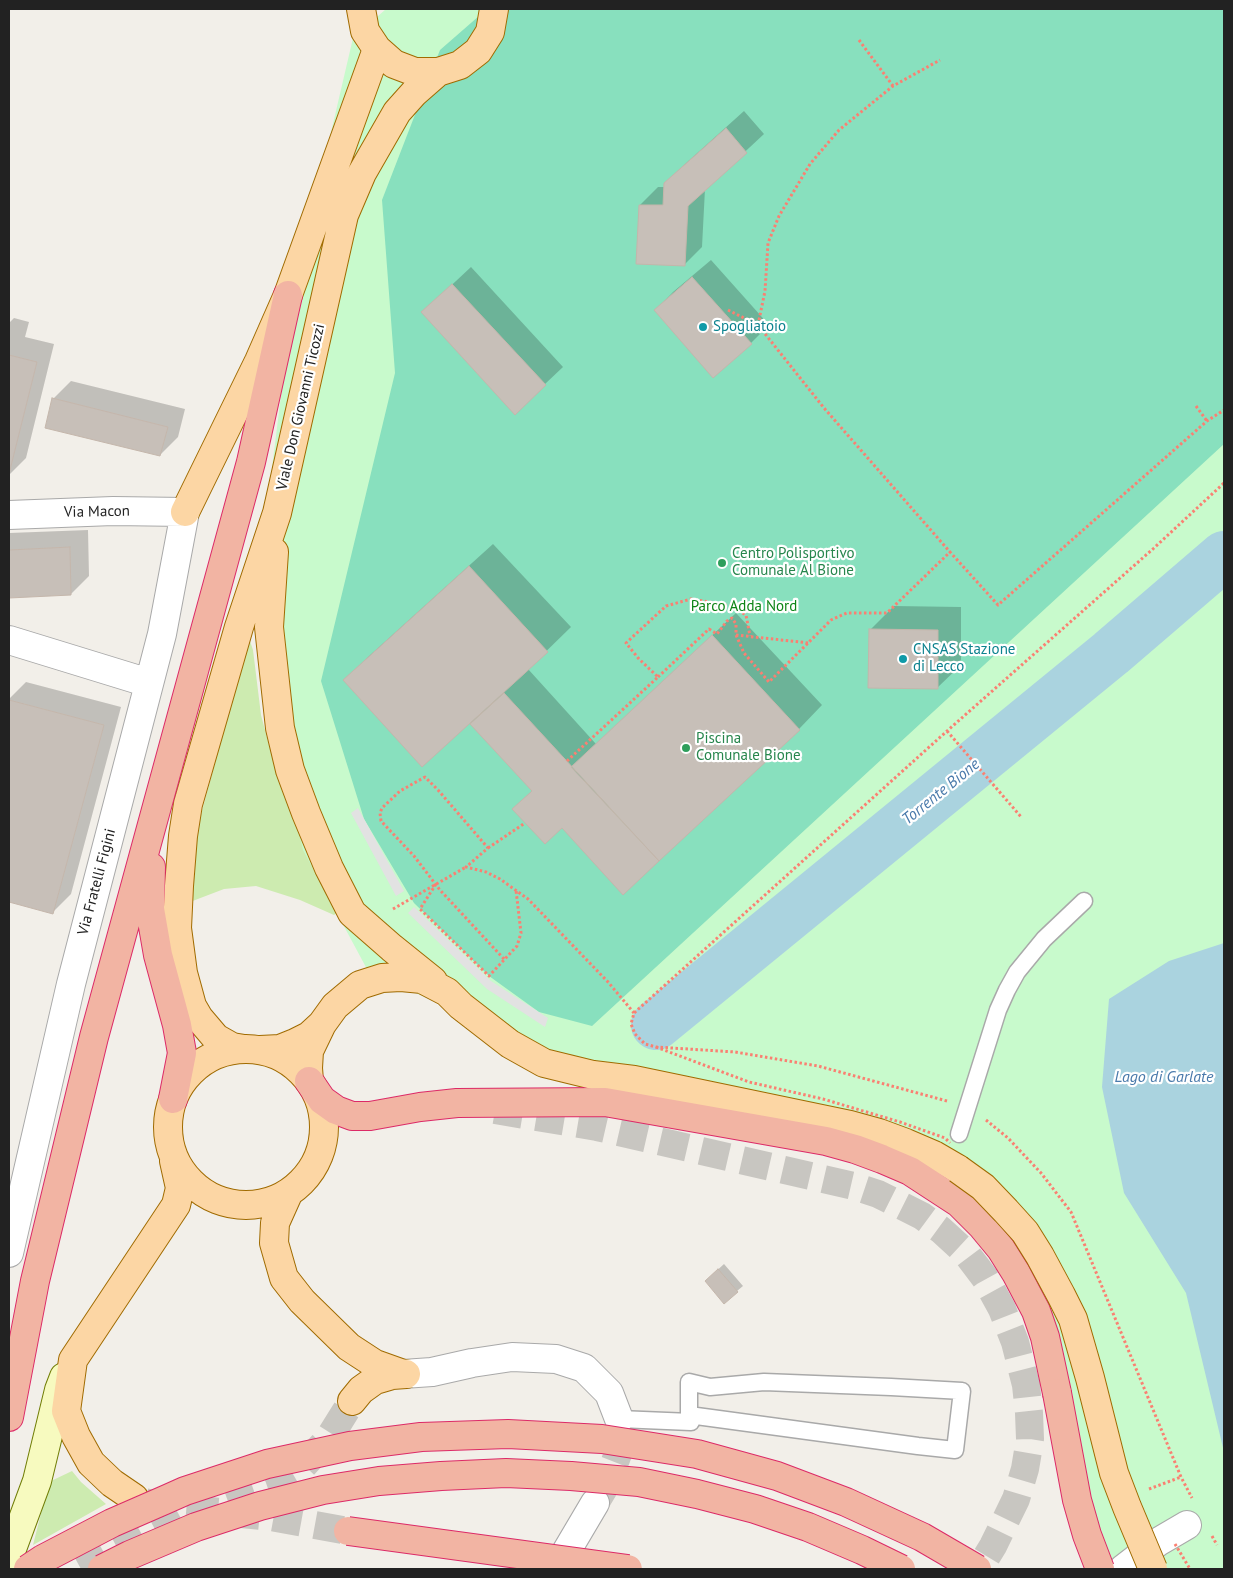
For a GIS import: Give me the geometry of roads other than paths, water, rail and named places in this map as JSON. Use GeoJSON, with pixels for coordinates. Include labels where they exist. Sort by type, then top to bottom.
{"type":"FeatureCollection","features":[{"type":"Feature","properties":{"kind":"highway"},"geometry":{"type":"LineString","coordinates":[[9,1417],[39,1262],[94,1036],[251,462],[288,295]]}},
{"type":"Feature","properties":{"kind":"highway"},"geometry":{"type":"LineString","coordinates":[[155,813],[150,909],[158,954],[177,1025],[182,1053],[173,1099]]}},
{"type":"Feature","properties":{"kind":"highway"},"geometry":{"type":"LineString","coordinates":[[309,1081],[322,1100],[336,1110],[352,1116],[370,1116],[420,1107],[457,1103],[605,1102],[826,1141],[882,1159],[910,1171],[933,1185],[958,1203],[988,1234],[1016,1272],[1036,1310],[1045,1337],[1077,1500],[1087,1535],[1100,1569]]}},
{"type":"Feature","properties":{"kind":"highway"},"geometry":{"type":"LineString","coordinates":[[28,1569],[43,1559],[112,1523],[185,1491],[267,1464],[350,1446],[404,1439],[508,1434],[602,1439],[697,1454],[777,1476],[863,1509],[922,1537],[977,1569]]}},
{"type":"Feature","properties":{"kind":"highway"},"geometry":{"type":"LineString","coordinates":[[102,1569],[196,1527],[260,1506],[322,1490],[379,1481],[506,1472],[639,1482],[697,1494],[755,1509],[808,1527],[901,1569]]}},
{"type":"Feature","properties":{"kind":"highway"},"geometry":{"type":"LineString","coordinates":[[348,1531],[628,1569]]}},
{"type":"Feature","properties":{"kind":"main road","name":"Viale Don Giovanni Ticozzi"},"geometry":{"type":"LineString","coordinates":[[361,9],[366,31],[376,49],[394,64],[415,72],[438,72],[460,65],[478,51],[490,32],[494,9]]}},
{"type":"Feature","properties":{"kind":"main road"},"geometry":{"type":"LineString","coordinates":[[185,512],[259,360],[288,295],[376,49]]}},
{"type":"Feature","properties":{"kind":"main road","name":"Viale Don Giovanni Ticozzi"},"geometry":{"type":"LineString","coordinates":[[250,1049],[232,1047],[216,1038],[199,1018],[192,1006],[183,973],[177,928],[178,886],[188,804],[239,627],[277,513],[344,215],[362,173],[397,112],[414,93],[438,72]]}},
{"type":"Feature","properties":{"kind":"main road"},"geometry":{"type":"LineString","coordinates":[[277,513],[269,626],[280,728],[290,770],[306,813],[325,859],[352,913],[447,992],[461,1006],[510,1044],[544,1063],[594,1075],[634,1080],[879,1132],[934,1155],[956,1149],[983,1187],[1025,1232],[1040,1256],[1073,1319],[1114,1473],[1154,1569]]}},
{"type":"Feature","properties":{"kind":"main road"},"geometry":{"type":"LineString","coordinates":[[309,1081],[309,1050],[322,1024],[335,1006],[360,985],[382,978],[422,979],[447,992]]}},
{"type":"Feature","properties":{"kind":"main road"},"geometry":{"type":"LineString","coordinates":[[9,1557],[37,1481],[59,1390],[72,1360],[176,1205],[180,1188],[178,1171],[168,1138],[168,1124],[169,1111],[180,1085],[189,1073],[201,1063],[214,1056],[229,1051],[280,1049],[309,1036],[322,1024]]}},
{"type":"Feature","properties":{"kind":"main road"},"geometry":{"type":"LineString","coordinates":[[171,1151],[177,1166],[192,1184],[212,1198],[226,1204],[258,1205],[273,1201],[288,1194],[300,1185],[311,1172],[319,1158],[323,1143],[323,1110],[318,1095],[299,1069],[286,1060],[271,1053],[250,1049]]}},
{"type":"Feature","properties":{"kind":"main road"},"geometry":{"type":"LineString","coordinates":[[288,1194],[275,1223],[274,1243],[284,1278],[302,1301],[349,1347],[375,1364],[406,1374]]}},
{"type":"Feature","properties":{"kind":"main road"},"geometry":{"type":"LineString","coordinates":[[343,1342],[353,1358],[357,1376],[352,1401],[361,1390],[375,1380],[392,1375],[406,1374]]}},
{"type":"Feature","properties":{"kind":"main road"},"geometry":{"type":"LineString","coordinates":[[72,1360],[66,1411],[76,1436],[91,1463],[112,1483],[134,1498]]}},
{"type":"Feature","properties":{"kind":"street","name":"Via Macon"},"geometry":{"type":"LineString","coordinates":[[9,515],[113,511],[185,512]]}},
{"type":"Feature","properties":{"kind":"street","name":"Via Fratelli Figini"},"geometry":{"type":"LineString","coordinates":[[9,1253],[71,984],[162,634],[185,512]]}},
{"type":"Feature","properties":{"kind":"street"},"geometry":{"type":"LineString","coordinates":[[9,640],[149,682]]}},
{"type":"Feature","properties":{"kind":"street"},"geometry":{"type":"LineString","coordinates":[[406,1374],[432,1372],[472,1363],[512,1358],[556,1359],[584,1368],[609,1393],[619,1420]]}},
{"type":"Feature","properties":{"kind":"street"},"geometry":{"type":"LineString","coordinates":[[556,1569],[595,1504]]}},
{"type":"Feature","properties":{"kind":"street"},"geometry":{"type":"LineString","coordinates":[[1123,1569],[1158,1542],[1190,1523]]}},
{"type":"Feature","properties":{"kind":"lane"},"geometry":{"type":"LineString","coordinates":[[956,1149],[998,1010],[1017,972],[1044,939],[1084,901]]}},
{"type":"Feature","properties":{"kind":"lane"},"geometry":{"type":"LineString","coordinates":[[619,1420],[691,1422],[689,1415],[688,1382],[710,1387],[764,1382],[962,1392],[955,1450],[689,1415]]}},
{"type":"Feature","properties":{"kind":"water","name":"Lago di Garlate"},"geometry":{"type":"Polygon","coordinates":[[[1224,943],[1224,1452],[1186,1293],[1124,1193],[1102,1087],[1109,999],[1169,961],[1224,943]]]}},
{"type":"Feature","properties":{"kind":"waterway","name":"Torrente Bione"},"geometry":{"type":"LineString","coordinates":[[656,1025],[1111,653],[1224,556]]}},
{"type":"Feature","properties":{"kind":"tunnel"},"geometry":{"type":"LineString","coordinates":[[495,1110],[597,1127],[854,1186],[878,1194],[922,1216],[941,1230],[966,1253],[985,1278],[1002,1309],[1015,1342],[1026,1385],[1029,1413],[1030,1439],[1025,1469],[1016,1499],[993,1546],[979,1569]]}},
{"type":"Feature","properties":{"kind":"tunnel"},"geometry":{"type":"LineString","coordinates":[[145,1502],[166,1507],[190,1509],[291,1473],[303,1466],[329,1438],[352,1401]]}},
{"type":"Feature","properties":{"kind":"tunnel"},"geometry":{"type":"LineString","coordinates":[[597,1500],[606,1485],[621,1446],[619,1419]]}},
{"type":"Feature","properties":{"kind":"tunnel"},"geometry":{"type":"LineString","coordinates":[[81,1569],[190,1509]]}},
{"type":"Feature","properties":{"kind":"tunnel"},"geometry":{"type":"LineString","coordinates":[[190,1509],[271,1517],[348,1531]]}},
{"type":"Feature","properties":{"kind":"place","name":"Spogliatoio"},"geometry":{"type":"Point","coordinates":[703,327]}},
{"type":"Feature","properties":{"kind":"place","name":"Centro Polisportivo Comunale Al Bione"},"geometry":{"type":"Point","coordinates":[722,563]}},
{"type":"Feature","properties":{"kind":"place","name":"CNSAS Stazione di Lecco"},"geometry":{"type":"Point","coordinates":[903,659]}},
{"type":"Feature","properties":{"kind":"place","name":"Piscina Comunale Bione"},"geometry":{"type":"Point","coordinates":[686,748]}},
{"type":"Feature","properties":{"kind":"park label","name":"Parco Adda Nord"},"geometry":{"type":"Point","coordinates":[744,607]}}]}
